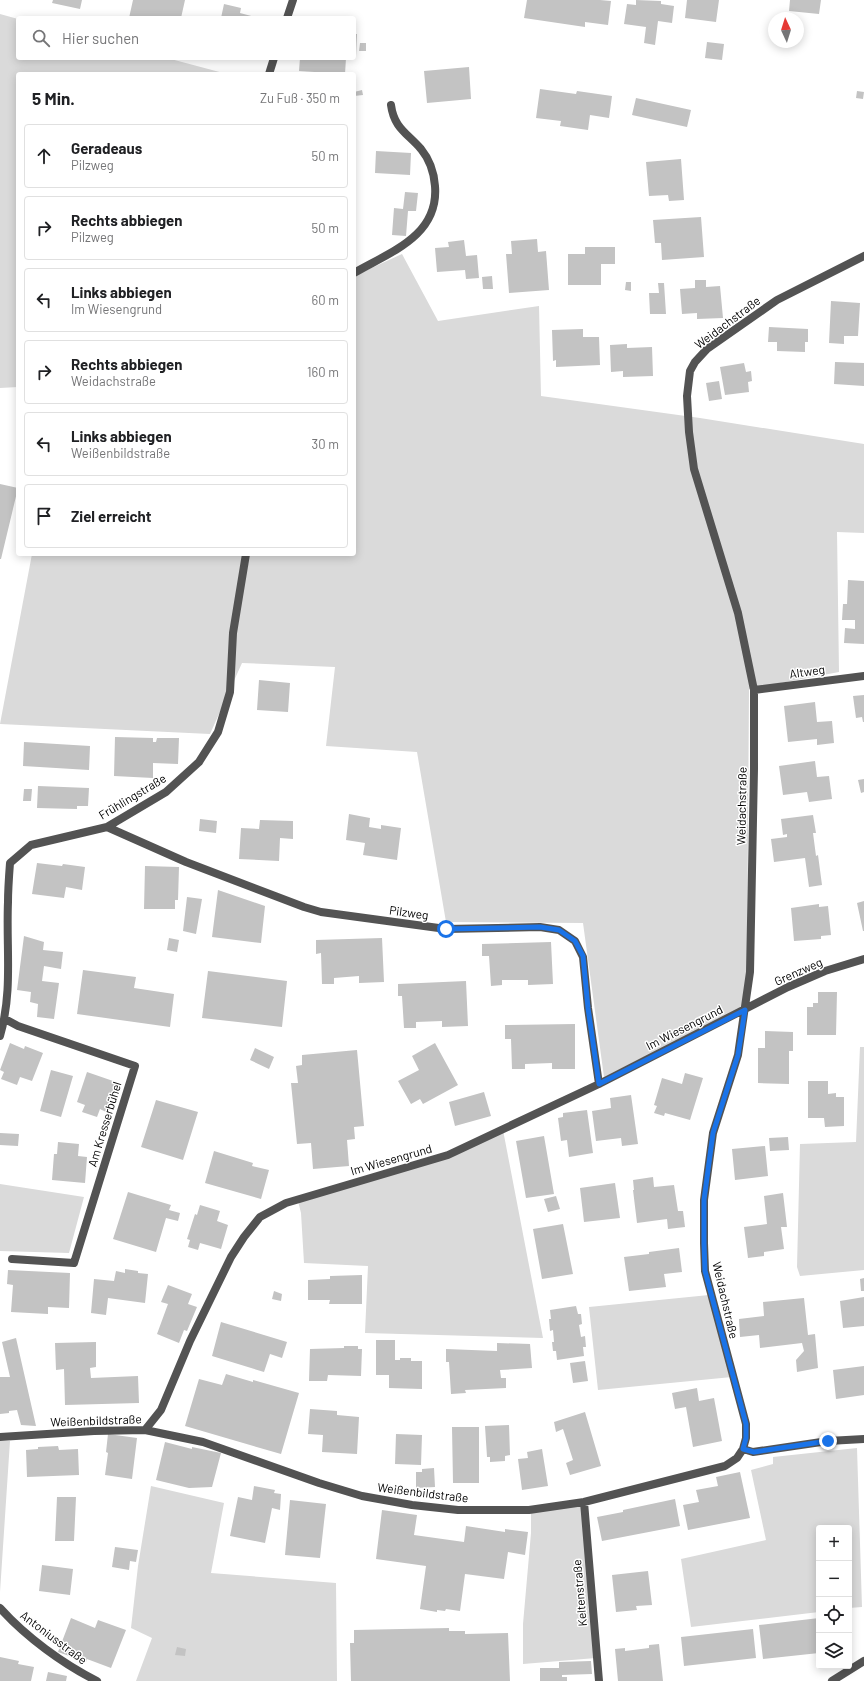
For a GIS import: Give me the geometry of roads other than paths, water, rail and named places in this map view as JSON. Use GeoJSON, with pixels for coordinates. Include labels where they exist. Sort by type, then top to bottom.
{"type":"FeatureCollection","features":[{"type":"Feature","properties":{"kind":"street"},"geometry":{"type":"LineString","coordinates":[[288,16],[293,0]]}},
{"type":"Feature","properties":{"kind":"street"},"geometry":{"type":"LineString","coordinates":[[270,72],[273,60]]}},
{"type":"Feature","properties":{"kind":"street"},"geometry":{"type":"LineString","coordinates":[[356,271],[404,245],[416,236],[426,226],[434,206],[435,184],[430,164],[421,150],[398,127],[393,116],[391,106]]}},
{"type":"Feature","properties":{"kind":"street","name":"Weidachstraße"},"geometry":{"type":"LineString","coordinates":[[743,1449],[746,1438],[746,1424],[705,1271],[704,1200],[713,1133],[738,1055],[750,972],[754,690],[738,613],[694,469],[689,432],[688,396],[690,371],[695,362],[707,349],[777,300],[864,256]]}},
{"type":"Feature","properties":{"kind":"street","name":"Frühlingstraße"},"geometry":{"type":"LineString","coordinates":[[0,1036],[5,1019],[8,994],[8,902],[10,863],[31,845],[107,827],[166,792],[199,762],[218,732],[230,692],[233,633],[246,556]]}},
{"type":"Feature","properties":{"kind":"street","name":"Altweg"},"geometry":{"type":"LineString","coordinates":[[754,690],[864,676]]}},
{"type":"Feature","properties":{"kind":"street","name":"Pilzweg"},"geometry":{"type":"LineString","coordinates":[[107,827],[186,862],[304,907],[321,912],[446,929],[540,927],[559,930],[575,941],[583,956],[588,1008],[599,1084]]}},
{"type":"Feature","properties":{"kind":"street","name":"Grenzweg"},"geometry":{"type":"LineString","coordinates":[[745,1010],[825,971],[864,959]]}},
{"type":"Feature","properties":{"kind":"street","name":"Im Wiesengrund"},"geometry":{"type":"LineString","coordinates":[[146,1430],[162,1410],[190,1341],[231,1257],[244,1236],[260,1217],[286,1203],[448,1155],[599,1084],[745,1010]]}},
{"type":"Feature","properties":{"kind":"street","name":"Am Kresserbühel"},"geometry":{"type":"LineString","coordinates":[[5,1019],[18,1026],[135,1066],[74,1263],[12,1260]]}},
{"type":"Feature","properties":{"kind":"street","name":"Weißenbildstraße"},"geometry":{"type":"LineString","coordinates":[[0,1437],[94,1431],[146,1430],[203,1442],[319,1483],[362,1496],[412,1505],[458,1510],[529,1510],[584,1502],[725,1466],[737,1458],[743,1449]]}},
{"type":"Feature","properties":{"kind":"street"},"geometry":{"type":"LineString","coordinates":[[743,1449],[754,1452],[828,1441],[864,1439]]}},
{"type":"Feature","properties":{"kind":"street","name":"Keltenstraße"},"geometry":{"type":"LineString","coordinates":[[584,1502],[599,1681]]}},
{"type":"Feature","properties":{"kind":"street","name":"Antoniusstraße"},"geometry":{"type":"LineString","coordinates":[[0,1608],[43,1646],[78,1672],[97,1681]]}},
{"type":"Feature","properties":{"kind":"street"},"geometry":{"type":"LineString","coordinates":[[832,1681],[864,1661]]}}]}
